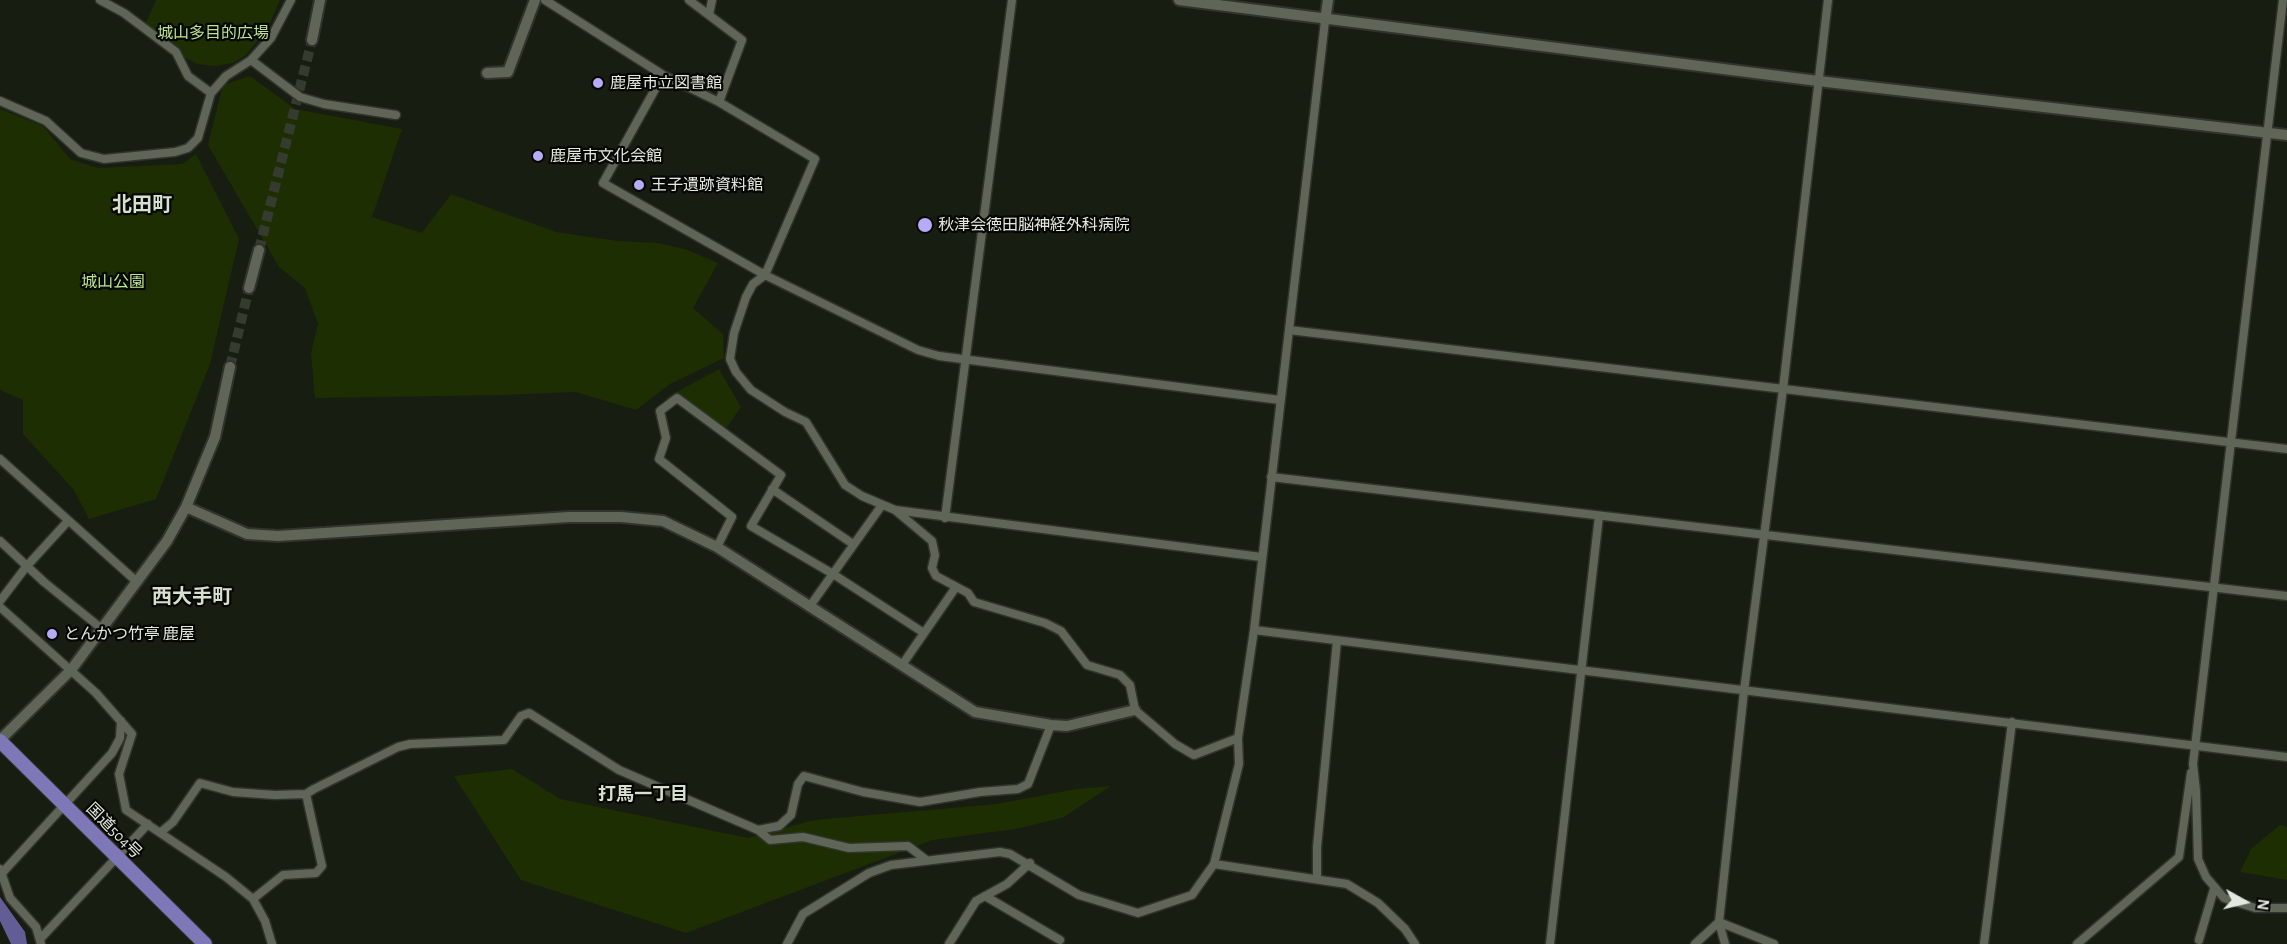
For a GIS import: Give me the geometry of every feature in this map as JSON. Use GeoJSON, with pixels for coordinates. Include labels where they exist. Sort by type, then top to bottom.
{"type":"FeatureCollection","features":[{"type":"Feature","properties":{"kind":"highway","name":"国道504号"},"geometry":{"type":"LineString","coordinates":[[0,741],[205,944]]}},
{"type":"Feature","properties":{"kind":"street"},"geometry":{"type":"LineString","coordinates":[[100,0],[124,13],[176,52],[188,76],[211,93]]}},
{"type":"Feature","properties":{"kind":"street"},"geometry":{"type":"LineString","coordinates":[[0,101],[46,121],[81,153],[104,159],[175,152],[188,148],[198,138],[211,93],[226,76],[251,60],[271,38],[291,0]]}},
{"type":"Feature","properties":{"kind":"street"},"geometry":{"type":"LineString","coordinates":[[312,40],[320,0]]}},
{"type":"Feature","properties":{"kind":"street"},"geometry":{"type":"LineString","coordinates":[[487,73],[508,72],[535,0]]}},
{"type":"Feature","properties":{"kind":"street"},"geometry":{"type":"LineString","coordinates":[[545,0],[663,75],[719,102],[815,159],[765,275],[753,284],[736,324],[730,359],[736,372],[751,390],[785,412],[806,422],[839,478],[862,496],[895,510],[932,541],[935,555],[932,568],[936,576],[968,593],[974,602],[1045,623],[1061,631],[1087,665],[1120,675],[1130,685],[1135,710],[1175,744],[1194,755],[1238,738]]}},
{"type":"Feature","properties":{"kind":"street"},"geometry":{"type":"LineString","coordinates":[[689,0],[742,40],[719,102]]}},
{"type":"Feature","properties":{"kind":"street"},"geometry":{"type":"LineString","coordinates":[[710,15],[712,0]]}},
{"type":"Feature","properties":{"kind":"street"},"geometry":{"type":"LineString","coordinates":[[945,518],[1012,0]]}},
{"type":"Feature","properties":{"kind":"street"},"geometry":{"type":"LineString","coordinates":[[1179,0],[1325,21],[2287,135]]}},
{"type":"Feature","properties":{"kind":"street"},"geometry":{"type":"LineString","coordinates":[[787,944],[803,914],[869,873],[891,865],[1000,852],[1030,863],[1079,895],[1138,913],[1192,895],[1214,864],[1239,764],[1238,738],[1254,630],[1270,477],[1328,0]]}},
{"type":"Feature","properties":{"kind":"street"},"geometry":{"type":"LineString","coordinates":[[1725,944],[1719,922],[1744,691],[1783,389],[1828,0]]}},
{"type":"Feature","properties":{"kind":"street"},"geometry":{"type":"LineString","coordinates":[[2283,0],[2193,746],[2193,764],[2198,859],[2214,889],[2224,898],[2254,908],[2287,908]]}},
{"type":"Feature","properties":{"kind":"street"},"geometry":{"type":"LineString","coordinates":[[251,60],[300,97],[324,104],[396,115]]}},
{"type":"Feature","properties":{"kind":"street"},"geometry":{"type":"LineString","coordinates":[[663,75],[603,183],[765,275],[918,350],[939,356],[1280,400]]}},
{"type":"Feature","properties":{"kind":"street"},"geometry":{"type":"LineString","coordinates":[[249,288],[259,250]]}},
{"type":"Feature","properties":{"kind":"street"},"geometry":{"type":"LineString","coordinates":[[1289,330],[2287,449]]}},
{"type":"Feature","properties":{"kind":"street"},"geometry":{"type":"LineString","coordinates":[[0,741],[71,670],[167,540],[186,507],[215,437],[230,368]]}},
{"type":"Feature","properties":{"kind":"street"},"geometry":{"type":"LineString","coordinates":[[717,547],[732,517],[658,459],[666,438],[660,411],[677,398],[781,475],[751,526],[833,574],[924,633]]}},
{"type":"Feature","properties":{"kind":"street"},"geometry":{"type":"LineString","coordinates":[[0,459],[136,581]]}},
{"type":"Feature","properties":{"kind":"street"},"geometry":{"type":"LineString","coordinates":[[1270,477],[2287,596]]}},
{"type":"Feature","properties":{"kind":"street"},"geometry":{"type":"LineString","coordinates":[[772,489],[853,544]]}},
{"type":"Feature","properties":{"kind":"street"},"geometry":{"type":"LineString","coordinates":[[810,606],[882,504]]}},
{"type":"Feature","properties":{"kind":"street"},"geometry":{"type":"LineString","coordinates":[[186,507],[247,534],[279,536],[557,518],[621,517],[663,521],[717,547],[975,712],[1067,726],[1135,710]]}},
{"type":"Feature","properties":{"kind":"street"},"geometry":{"type":"LineString","coordinates":[[895,510],[1261,557]]}},
{"type":"Feature","properties":{"kind":"street"},"geometry":{"type":"LineString","coordinates":[[1550,944],[1599,516]]}},
{"type":"Feature","properties":{"kind":"street"},"geometry":{"type":"LineString","coordinates":[[0,601],[26,567],[68,521]]}},
{"type":"Feature","properties":{"kind":"street"},"geometry":{"type":"LineString","coordinates":[[0,541],[26,567],[102,629]]}},
{"type":"Feature","properties":{"kind":"street"},"geometry":{"type":"LineString","coordinates":[[902,664],[956,587]]}},
{"type":"Feature","properties":{"kind":"street"},"geometry":{"type":"LineString","coordinates":[[0,607],[71,670],[132,734],[119,774],[120,789],[126,810],[136,819],[161,832],[253,899],[265,921],[272,944]]}},
{"type":"Feature","properties":{"kind":"street"},"geometry":{"type":"LineString","coordinates":[[1254,630],[2287,757]]}},
{"type":"Feature","properties":{"kind":"street"},"geometry":{"type":"LineString","coordinates":[[1317,877],[1317,847],[1337,641]]}},
{"type":"Feature","properties":{"kind":"street"},"geometry":{"type":"LineString","coordinates":[[161,832],[173,822],[200,783],[233,792],[275,795],[306,794],[398,747],[410,744],[504,740],[521,716],[529,713],[619,770],[758,830],[770,840],[803,837],[849,848],[908,846],[925,860]]}},
{"type":"Feature","properties":{"kind":"street"},"geometry":{"type":"LineString","coordinates":[[121,721],[120,738],[112,753],[2,870],[10,898],[36,927],[41,941],[110,867],[116,856],[148,824]]}},
{"type":"Feature","properties":{"kind":"street"},"geometry":{"type":"LineString","coordinates":[[1984,944],[2012,722]]}},
{"type":"Feature","properties":{"kind":"street"},"geometry":{"type":"LineString","coordinates":[[758,830],[779,826],[791,815],[798,784],[804,776],[863,792],[920,802],[980,792],[1018,789],[1028,784],[1051,725]]}},
{"type":"Feature","properties":{"kind":"street"},"geometry":{"type":"LineString","coordinates":[[2077,944],[2179,857],[2193,764]]}},
{"type":"Feature","properties":{"kind":"street"},"geometry":{"type":"LineString","coordinates":[[253,899],[283,875],[316,873],[322,866],[306,794]]}},
{"type":"Feature","properties":{"kind":"street"},"geometry":{"type":"LineString","coordinates":[[949,944],[976,901],[1007,885],[1030,863]]}},
{"type":"Feature","properties":{"kind":"street"},"geometry":{"type":"LineString","coordinates":[[1214,864],[1317,877],[1347,884],[1368,896],[1405,929],[1415,944]]}},
{"type":"Feature","properties":{"kind":"street"},"geometry":{"type":"LineString","coordinates":[[2199,940],[2214,889]]}},
{"type":"Feature","properties":{"kind":"street"},"geometry":{"type":"LineString","coordinates":[[985,896],[1060,940]]}},
{"type":"Feature","properties":{"kind":"street"},"geometry":{"type":"LineString","coordinates":[[1695,944],[1719,922]]}},
{"type":"Feature","properties":{"kind":"street"},"geometry":{"type":"LineString","coordinates":[[1719,922],[1774,944]]}},
{"type":"Feature","properties":{"kind":"green space","name":"城山多目的広場"},"geometry":{"type":"Polygon","coordinates":[[[156,0],[280,0],[268,28],[246,55],[233,63],[214,66],[197,64],[184,57],[146,23],[156,0]]]}},
{"type":"Feature","properties":{"kind":"green space"},"geometry":{"type":"Polygon","coordinates":[[[250,76],[295,109],[402,129],[372,217],[422,233],[451,194],[556,232],[618,241],[658,243],[685,249],[718,263],[693,308],[723,334],[724,358],[670,384],[636,410],[576,392],[315,398],[311,353],[318,324],[305,288],[279,267],[208,145],[223,85],[250,76]]]}},
{"type":"Feature","properties":{"kind":"green space","name":"城山公園"},"geometry":{"type":"Polygon","coordinates":[[[0,109],[43,126],[70,159],[98,168],[182,164],[196,154],[239,239],[210,364],[156,499],[89,519],[74,490],[23,434],[23,400],[0,390],[0,109]]]}},
{"type":"Feature","properties":{"kind":"green space"},"geometry":{"type":"Polygon","coordinates":[[[719,369],[741,407],[722,434],[666,398],[719,369]]]}},
{"type":"Feature","properties":{"kind":"green space"},"geometry":{"type":"Polygon","coordinates":[[[512,769],[560,799],[748,838],[814,820],[997,804],[1076,789],[1111,786],[1062,818],[1015,829],[933,840],[686,933],[521,880],[454,776],[512,769]]]}},
{"type":"Feature","properties":{"kind":"green space"},"geometry":{"type":"Polygon","coordinates":[[[2280,825],[2287,827],[2287,880],[2240,872],[2251,849],[2280,825]]]}},
{"type":"Feature","properties":{"kind":"shaded area"},"geometry":{"type":"Polygon","coordinates":[[[0,897],[25,932],[27,944],[11,944],[0,921],[0,897]]]}},
{"type":"Feature","properties":{"kind":"tunnel"},"geometry":{"type":"LineString","coordinates":[[259,250],[312,40]]}},
{"type":"Feature","properties":{"kind":"tunnel"},"geometry":{"type":"LineString","coordinates":[[230,367],[249,288]]}},
{"type":"Feature","properties":{"kind":"place","name":"鹿屋市立図書館"},"geometry":{"type":"Point","coordinates":[598,83]}},
{"type":"Feature","properties":{"kind":"place","name":"鹿屋市文化会館"},"geometry":{"type":"Point","coordinates":[538,156]}},
{"type":"Feature","properties":{"kind":"place","name":"王子遺跡資料館"},"geometry":{"type":"Point","coordinates":[639,185]}},
{"type":"Feature","properties":{"kind":"place","name":"秋津会徳田脳神経外科病院"},"geometry":{"type":"Point","coordinates":[925,225]}},
{"type":"Feature","properties":{"kind":"place","name":"とんかつ竹亭 鹿屋"},"geometry":{"type":"Point","coordinates":[52,634]}},
{"type":"Feature","properties":{"kind":"district","name":"北田町"},"geometry":{"type":"Point","coordinates":[142,205]}},
{"type":"Feature","properties":{"kind":"district","name":"西大手町"},"geometry":{"type":"Point","coordinates":[192,597]}},
{"type":"Feature","properties":{"kind":"district","name":"打馬一丁目"},"geometry":{"type":"Point","coordinates":[643,795]}}]}
